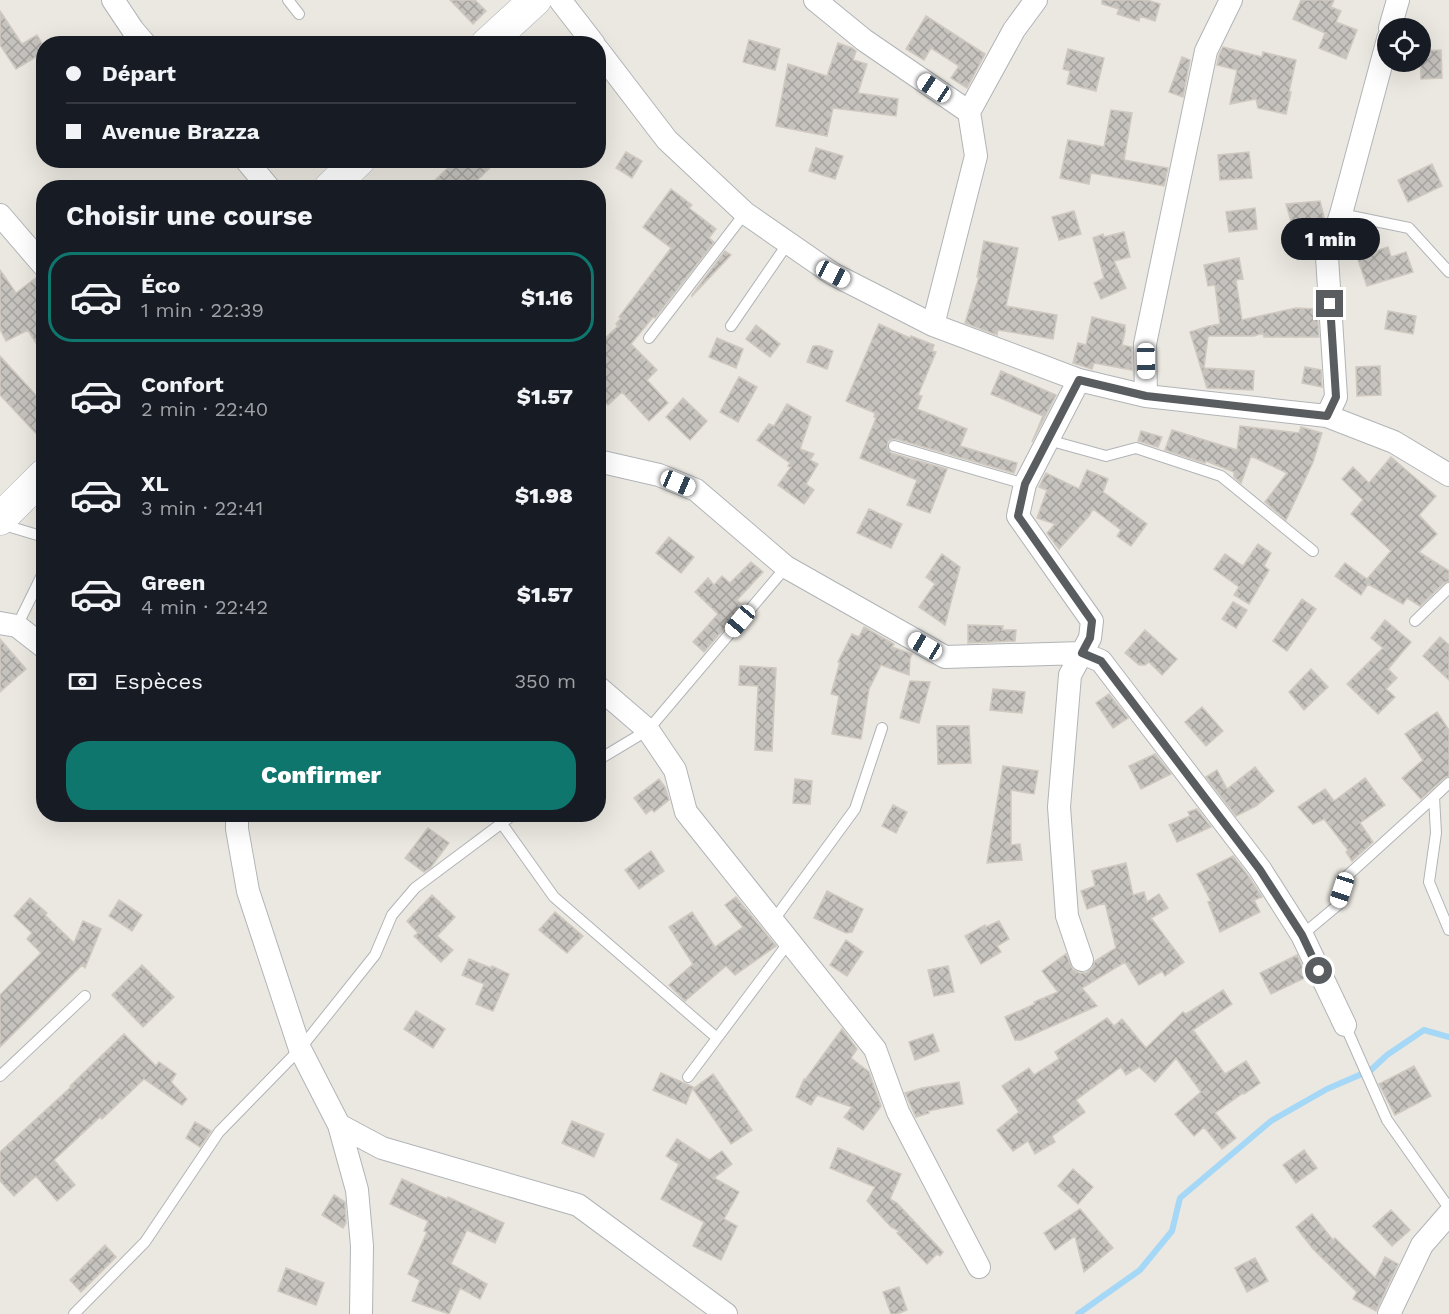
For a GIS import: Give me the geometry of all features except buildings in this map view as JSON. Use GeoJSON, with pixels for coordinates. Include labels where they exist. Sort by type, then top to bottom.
{"type":"FeatureCollection","features":[{"type":"Feature","properties":{"kind":"street"},"geometry":{"type":"LineString","coordinates":[[113,0],[138,36]]}},
{"type":"Feature","properties":{"kind":"street"},"geometry":{"type":"LineString","coordinates":[[496,36],[535,0]]}},
{"type":"Feature","properties":{"kind":"street"},"geometry":{"type":"LineString","coordinates":[[560,0],[588,36]]}},
{"type":"Feature","properties":{"kind":"street"},"geometry":{"type":"LineString","coordinates":[[815,0],[864,40],[969,112]]}},
{"type":"Feature","properties":{"kind":"street"},"geometry":{"type":"LineString","coordinates":[[933,325],[976,156],[969,112],[1014,30],[1036,0]]}},
{"type":"Feature","properties":{"kind":"street"},"geometry":{"type":"LineString","coordinates":[[1146,396],[1145,344],[1206,51],[1231,0]]}},
{"type":"Feature","properties":{"kind":"street"},"geometry":{"type":"LineString","coordinates":[[1393,18],[1398,0]]}},
{"type":"Feature","properties":{"kind":"street"},"geometry":{"type":"LineString","coordinates":[[606,60],[667,140],[745,213],[833,274],[933,325],[1079,380],[1146,396],[1327,416],[1394,442],[1449,475]]}},
{"type":"Feature","properties":{"kind":"street"},"geometry":{"type":"LineString","coordinates":[[1327,416],[1336,397],[1327,257],[1341,214],[1379,72]]}},
{"type":"Feature","properties":{"kind":"street"},"geometry":{"type":"LineString","coordinates":[[253,168],[263,180]]}},
{"type":"Feature","properties":{"kind":"street"},"geometry":{"type":"LineString","coordinates":[[338,180],[351,168]]}},
{"type":"Feature","properties":{"kind":"street"},"geometry":{"type":"LineString","coordinates":[[0,215],[36,257]]}},
{"type":"Feature","properties":{"kind":"street"},"geometry":{"type":"LineString","coordinates":[[1079,380],[1025,484],[1018,516],[1092,621],[1090,638],[1070,675],[1059,807],[1067,916],[1082,960]]}},
{"type":"Feature","properties":{"kind":"street"},"geometry":{"type":"LineString","coordinates":[[606,463],[659,475],[696,490],[786,567],[945,657],[1082,653],[1101,661],[1260,870],[1302,935],[1345,1025]]}},
{"type":"Feature","properties":{"kind":"street"},"geometry":{"type":"LineString","coordinates":[[0,519],[36,483]]}},
{"type":"Feature","properties":{"kind":"street"},"geometry":{"type":"LineString","coordinates":[[9,625],[36,642]]}},
{"type":"Feature","properties":{"kind":"street"},"geometry":{"type":"LineString","coordinates":[[606,694],[648,730],[675,770],[686,812],[875,1050],[898,1112],[979,1267]]}},
{"type":"Feature","properties":{"kind":"street"},"geometry":{"type":"LineString","coordinates":[[237,822],[248,891],[300,1049],[339,1125],[357,1191],[362,1246],[361,1314]]}},
{"type":"Feature","properties":{"kind":"street"},"geometry":{"type":"LineString","coordinates":[[339,1125],[382,1148],[578,1205],[726,1314]]}},
{"type":"Feature","properties":{"kind":"street"},"geometry":{"type":"LineString","coordinates":[[1389,1314],[1422,1245],[1449,1215]]}},
{"type":"Feature","properties":{"kind":"lane"},"geometry":{"type":"LineString","coordinates":[[288,0],[299,14]]}},
{"type":"Feature","properties":{"kind":"lane"},"geometry":{"type":"LineString","coordinates":[[649,338],[745,213]]}},
{"type":"Feature","properties":{"kind":"lane"},"geometry":{"type":"LineString","coordinates":[[1341,214],[1409,228],[1449,272]]}},
{"type":"Feature","properties":{"kind":"lane"},"geometry":{"type":"LineString","coordinates":[[731,326],[788,243]]}},
{"type":"Feature","properties":{"kind":"lane"},"geometry":{"type":"LineString","coordinates":[[1048,440],[1106,456],[1136,448],[1221,476],[1313,551]]}},
{"type":"Feature","properties":{"kind":"lane"},"geometry":{"type":"LineString","coordinates":[[894,446],[1025,484]]}},
{"type":"Feature","properties":{"kind":"lane"},"geometry":{"type":"LineString","coordinates":[[0,524],[36,535]]}},
{"type":"Feature","properties":{"kind":"lane"},"geometry":{"type":"LineString","coordinates":[[606,755],[648,730],[786,567]]}},
{"type":"Feature","properties":{"kind":"lane"},"geometry":{"type":"LineString","coordinates":[[9,625],[36,583]]}},
{"type":"Feature","properties":{"kind":"lane"},"geometry":{"type":"LineString","coordinates":[[1415,621],[1449,588]]}},
{"type":"Feature","properties":{"kind":"lane"},"geometry":{"type":"LineString","coordinates":[[773,921],[855,809],[882,728]]}},
{"type":"Feature","properties":{"kind":"lane"},"geometry":{"type":"LineString","coordinates":[[1302,935],[1338,905],[1347,876],[1449,783]]}},
{"type":"Feature","properties":{"kind":"lane"},"geometry":{"type":"LineString","coordinates":[[1434,797],[1436,833],[1429,882],[1449,930]]}},
{"type":"Feature","properties":{"kind":"lane"},"geometry":{"type":"LineString","coordinates":[[74,1314],[145,1242],[219,1132],[300,1049],[375,955],[392,915],[415,888],[504,822]]}},
{"type":"Feature","properties":{"kind":"lane"},"geometry":{"type":"LineString","coordinates":[[502,824],[554,897],[717,1038]]}},
{"type":"Feature","properties":{"kind":"lane"},"geometry":{"type":"LineString","coordinates":[[688,1077],[789,942]]}},
{"type":"Feature","properties":{"kind":"lane"},"geometry":{"type":"LineString","coordinates":[[0,1076],[85,996]]}},
{"type":"Feature","properties":{"kind":"lane"},"geometry":{"type":"LineString","coordinates":[[1345,1025],[1387,1120],[1449,1208]]}},
{"type":"Feature","properties":{"kind":"waterway"},"geometry":{"type":"LineString","coordinates":[[1078,1314],[1140,1270],[1172,1231],[1180,1198],[1271,1121],[1327,1089],[1371,1070],[1387,1055],[1424,1030],[1449,1037]]}},
{"type":"Feature","properties":{"kind":"route"},"geometry":{"type":"LineString","coordinates":[[1319,971],[1302,935],[1260,870],[1101,661],[1082,653],[1090,638],[1092,621],[1018,516],[1025,484],[1079,380],[1146,396],[1327,416],[1336,397],[1330,304]]}}]}
